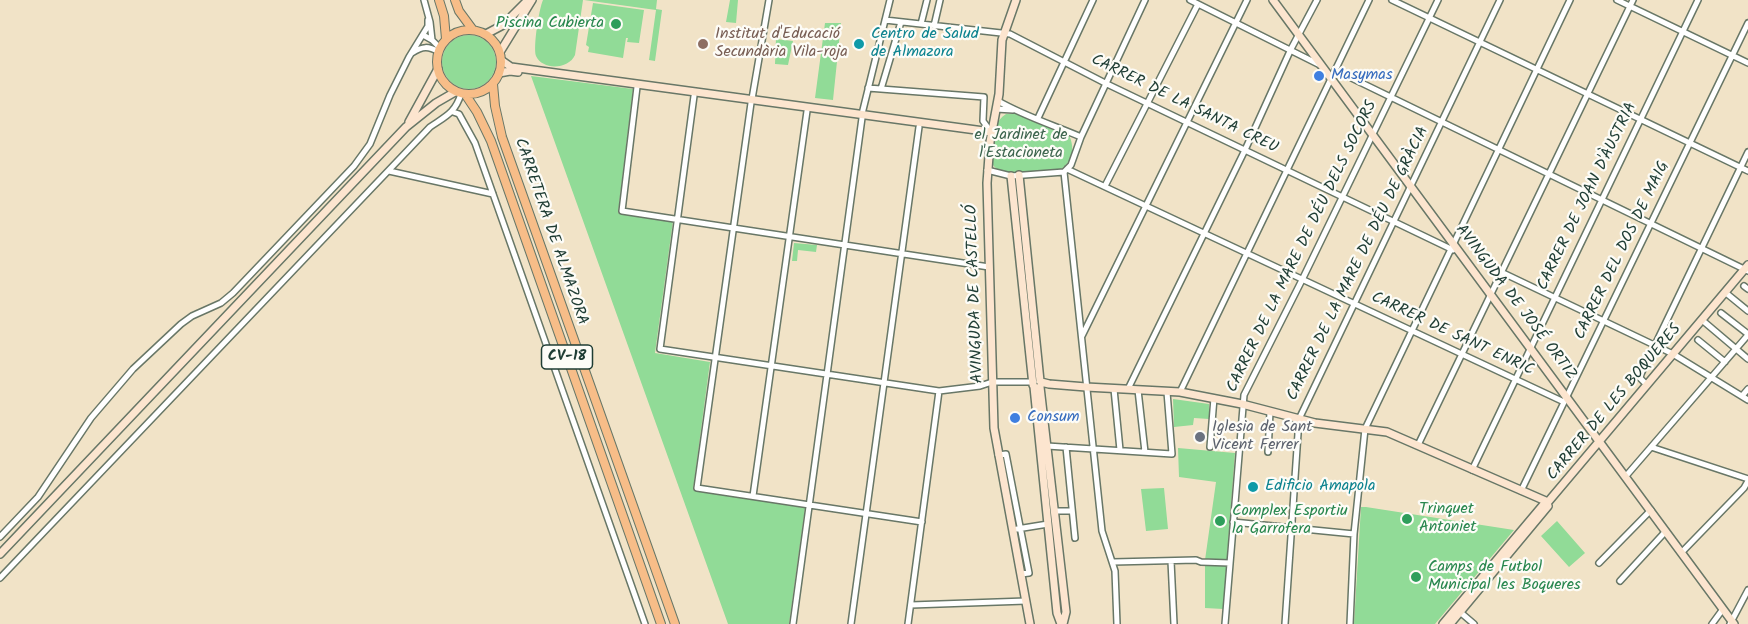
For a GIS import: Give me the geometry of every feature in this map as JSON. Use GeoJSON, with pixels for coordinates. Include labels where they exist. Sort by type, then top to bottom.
{"type":"FeatureCollection","features":[{"type":"Feature","properties":{"kind":"main road"},"geometry":{"type":"LineString","coordinates":[[439,0],[444,16],[446,39]]}},
{"type":"Feature","properties":{"kind":"main road"},"geometry":{"type":"LineString","coordinates":[[455,0],[459,11],[473,30]]}},
{"type":"Feature","properties":{"kind":"main road"},"geometry":{"type":"LineString","coordinates":[[438,69],[439,50],[446,39],[459,31],[473,30],[486,34],[494,42],[501,56],[499,73],[493,84],[480,92],[460,93]]}},
{"type":"Feature","properties":{"kind":"main road","name":"CV-18"},"geometry":{"type":"LineString","coordinates":[[438,69],[441,78],[460,93]]}},
{"type":"Feature","properties":{"kind":"main road","name":"CARRETERA DE ALMAZORA"},"geometry":{"type":"LineString","coordinates":[[493,84],[502,138],[675,624]]}},
{"type":"Feature","properties":{"kind":"main road","name":"CARRETERA DE ALMAZORA"},"geometry":{"type":"LineString","coordinates":[[460,93],[477,112],[490,141],[661,624]]}},
{"type":"Feature","properties":{"kind":"street"},"geometry":{"type":"LineString","coordinates":[[423,0],[432,40],[439,50]]}},
{"type":"Feature","properties":{"kind":"street"},"geometry":{"type":"LineString","coordinates":[[486,34],[503,25],[530,0]]}},
{"type":"Feature","properties":{"kind":"street"},"geometry":{"type":"LineString","coordinates":[[530,0],[501,56],[511,67],[991,134]]}},
{"type":"Feature","properties":{"kind":"street"},"geometry":{"type":"LineString","coordinates":[[769,0],[751,101],[697,488],[922,522]]}},
{"type":"Feature","properties":{"kind":"street"},"geometry":{"type":"LineString","coordinates":[[793,624],[862,116],[890,0]]}},
{"type":"Feature","properties":{"kind":"street"},"geometry":{"type":"LineString","coordinates":[[921,24],[927,0]]}},
{"type":"Feature","properties":{"kind":"street"},"geometry":{"type":"LineString","coordinates":[[934,26],[940,0]]}},
{"type":"Feature","properties":{"kind":"street","name":"AVINGUDA DE CASTELLÓ"},"geometry":{"type":"LineString","coordinates":[[1016,0],[1004,32],[998,101],[987,171],[989,267],[994,428],[998,455],[1016,529],[1030,624]]}},
{"type":"Feature","properties":{"kind":"street"},"geometry":{"type":"LineString","coordinates":[[1038,118],[1093,0]]}},
{"type":"Feature","properties":{"kind":"street"},"geometry":{"type":"LineString","coordinates":[[987,171],[1015,175],[1065,171],[1071,165],[1081,137],[1145,0]]}},
{"type":"Feature","properties":{"kind":"street"},"geometry":{"type":"LineString","coordinates":[[1190,0],[1322,65]]}},
{"type":"Feature","properties":{"kind":"street"},"geometry":{"type":"LineString","coordinates":[[1081,337],[1247,0]]}},
{"type":"Feature","properties":{"kind":"street","name":"AVINGUDA DE JOSÉ ORTIZ"},"geometry":{"type":"LineString","coordinates":[[1273,0],[1453,246],[1461,253],[1531,347],[1566,399],[1601,442],[1732,623]]}},
{"type":"Feature","properties":{"kind":"street"},"geometry":{"type":"LineString","coordinates":[[1128,389],[1245,150],[1298,34],[1317,0]]}},
{"type":"Feature","properties":{"kind":"street"},"geometry":{"type":"LineString","coordinates":[[1180,392],[1370,0]]}},
{"type":"Feature","properties":{"kind":"street"},"geometry":{"type":"LineString","coordinates":[[1392,0],[1748,171]]}},
{"type":"Feature","properties":{"kind":"street","name":"CARRER DE LA MARE DE DÉU DELS SOCORS"},"geometry":{"type":"LineString","coordinates":[[1225,624],[1244,395],[1438,0]]}},
{"type":"Feature","properties":{"kind":"street","name":"CARRER DE LA MARE DE DÉU DE GRÀCIA"},"geometry":{"type":"LineString","coordinates":[[1285,624],[1299,419],[1500,0]]}},
{"type":"Feature","properties":{"kind":"street"},"geometry":{"type":"LineString","coordinates":[[1350,624],[1354,534],[1365,429],[1570,0]]}},
{"type":"Feature","properties":{"kind":"street"},"geometry":{"type":"LineString","coordinates":[[1617,0],[1631,3],[1681,31],[1748,63]]}},
{"type":"Feature","properties":{"kind":"street","name":"CARRER DE JOAN D'ÀUSTRIA"},"geometry":{"type":"LineString","coordinates":[[1472,470],[1641,120],[1681,31],[1698,0]]}},
{"type":"Feature","properties":{"kind":"street"},"geometry":{"type":"LineString","coordinates":[[1418,445],[1631,3]]}},
{"type":"Feature","properties":{"kind":"street"},"geometry":{"type":"LineString","coordinates":[[1105,186],[1198,4]]}},
{"type":"Feature","properties":{"kind":"street","name":"CARRER DE LA SANTA CREU"},"geometry":{"type":"LineString","coordinates":[[885,20],[1004,32],[1394,222],[1453,246]]}},
{"type":"Feature","properties":{"kind":"street"},"geometry":{"type":"LineString","coordinates":[[868,88],[881,89],[901,22]]}},
{"type":"Feature","properties":{"kind":"street"},"geometry":{"type":"LineString","coordinates":[[0,537],[38,496],[91,418],[133,369],[181,324],[192,316],[221,303],[346,175],[370,144],[390,94],[428,23]]}},
{"type":"Feature","properties":{"kind":"street","name":"CARRER DEL DOS DE MAIG"},"geometry":{"type":"LineString","coordinates":[[1521,490],[1748,23]]}},
{"type":"Feature","properties":{"kind":"street"},"geometry":{"type":"LineString","coordinates":[[421,37],[432,40]]}},
{"type":"Feature","properties":{"kind":"street"},"geometry":{"type":"LineString","coordinates":[[421,37],[428,47]]}},
{"type":"Feature","properties":{"kind":"street"},"geometry":{"type":"LineString","coordinates":[[411,54],[421,48],[439,50]]}},
{"type":"Feature","properties":{"kind":"street"},"geometry":{"type":"LineString","coordinates":[[406,127],[438,69]]}},
{"type":"Feature","properties":{"kind":"street"},"geometry":{"type":"LineString","coordinates":[[1335,70],[1747,268]]}},
{"type":"Feature","properties":{"kind":"street"},"geometry":{"type":"LineString","coordinates":[[499,73],[510,71],[638,86]]}},
{"type":"Feature","properties":{"kind":"street"},"geometry":{"type":"LineString","coordinates":[[638,86],[622,211],[989,267]]}},
{"type":"Feature","properties":{"kind":"street","name":"AVINGUDA DE CASTELLÓ"},"geometry":{"type":"LineString","coordinates":[[881,89],[984,97],[983,121],[991,134]]}},
{"type":"Feature","properties":{"kind":"street"},"geometry":{"type":"LineString","coordinates":[[0,578],[430,127],[457,107],[460,93]]}},
{"type":"Feature","properties":{"kind":"street"},"geometry":{"type":"LineString","coordinates":[[0,554],[406,127],[436,103],[460,93]]}},
{"type":"Feature","properties":{"kind":"street"},"geometry":{"type":"LineString","coordinates":[[694,94],[660,349],[939,391],[980,386],[992,382],[1180,392],[1242,404],[1299,419],[1388,432],[1548,502]]}},
{"type":"Feature","properties":{"kind":"street"},"geometry":{"type":"LineString","coordinates":[[998,101],[1081,137]]}},
{"type":"Feature","properties":{"kind":"street"},"geometry":{"type":"LineString","coordinates":[[753,496],[807,109]]}},
{"type":"Feature","properties":{"kind":"street"},"geometry":{"type":"LineString","coordinates":[[996,109],[1015,110]]}},
{"type":"Feature","properties":{"kind":"street"},"geometry":{"type":"LineString","coordinates":[[453,111],[459,114],[475,142],[645,624]]}},
{"type":"Feature","properties":{"kind":"street"},"geometry":{"type":"LineString","coordinates":[[851,624],[919,124]]}},
{"type":"Feature","properties":{"kind":"street"},"geometry":{"type":"LineString","coordinates":[[1647,385],[1640,376],[1748,152]]}},
{"type":"Feature","properties":{"kind":"street"},"geometry":{"type":"LineString","coordinates":[[388,171],[494,194]]}},
{"type":"Feature","properties":{"kind":"street"},"geometry":{"type":"LineString","coordinates":[[1065,171],[1102,531],[1113,562],[1117,624]]}},
{"type":"Feature","properties":{"kind":"street","name":"CARRER DE SANT ENRIC"},"geometry":{"type":"LineString","coordinates":[[1065,171],[1105,186],[1515,379],[1566,399]]}},
{"type":"Feature","properties":{"kind":"street"},"geometry":{"type":"LineString","coordinates":[[1015,175],[1044,446],[1055,511],[1065,612],[1062,624]]}},
{"type":"Feature","properties":{"kind":"street","name":"CARRER DE LES BOQUERES"},"geometry":{"type":"LineString","coordinates":[[1443,624],[1458,610],[1547,507],[1548,502],[1747,268]]}},
{"type":"Feature","properties":{"kind":"street"},"geometry":{"type":"LineString","coordinates":[[1502,272],[1654,347],[1673,354],[1745,398],[1748,389]]}},
{"type":"Feature","properties":{"kind":"street"},"geometry":{"type":"LineString","coordinates":[[1726,292],[1748,311]]}},
{"type":"Feature","properties":{"kind":"street"},"geometry":{"type":"LineString","coordinates":[[1626,476],[1748,335],[1721,313]]}},
{"type":"Feature","properties":{"kind":"street","name":"CARRER DE LES BOQUERES"},"geometry":{"type":"LineString","coordinates":[[1702,320],[1748,358]]}},
{"type":"Feature","properties":{"kind":"street","name":"CARRER DE LES BOQUERES"},"geometry":{"type":"LineString","coordinates":[[1698,340],[1725,362]]}},
{"type":"Feature","properties":{"kind":"street"},"geometry":{"type":"LineString","coordinates":[[1114,389],[1120,450]]}},
{"type":"Feature","properties":{"kind":"street"},"geometry":{"type":"LineString","coordinates":[[1138,390],[1145,452]]}},
{"type":"Feature","properties":{"kind":"street"},"geometry":{"type":"LineString","coordinates":[[908,624],[939,391]]}},
{"type":"Feature","properties":{"kind":"street"},"geometry":{"type":"LineString","coordinates":[[1044,446],[1172,454],[1167,392]]}},
{"type":"Feature","properties":{"kind":"street"},"geometry":{"type":"LineString","coordinates":[[1210,447],[1214,398]]}},
{"type":"Feature","properties":{"kind":"street"},"geometry":{"type":"LineString","coordinates":[[1268,452],[1270,412]]}},
{"type":"Feature","properties":{"kind":"street"},"geometry":{"type":"LineString","coordinates":[[1044,446],[1046,511],[1057,613],[1062,624]]}},
{"type":"Feature","properties":{"kind":"street"},"geometry":{"type":"LineString","coordinates":[[1066,447],[1075,538]]}},
{"type":"Feature","properties":{"kind":"street"},"geometry":{"type":"LineString","coordinates":[[1651,447],[1748,480],[1744,488],[1682,552]]}},
{"type":"Feature","properties":{"kind":"street"},"geometry":{"type":"LineString","coordinates":[[1599,563],[1650,510]]}},
{"type":"Feature","properties":{"kind":"street"},"geometry":{"type":"LineString","coordinates":[[1046,511],[1072,512]]}},
{"type":"Feature","properties":{"kind":"street"},"geometry":{"type":"LineString","coordinates":[[1233,522],[1354,534]]}},
{"type":"Feature","properties":{"kind":"street"},"geometry":{"type":"LineString","coordinates":[[1016,529],[1048,524]]}},
{"type":"Feature","properties":{"kind":"street"},"geometry":{"type":"LineString","coordinates":[[1620,581],[1666,531]]}},
{"type":"Feature","properties":{"kind":"street"},"geometry":{"type":"LineString","coordinates":[[1113,562],[1196,560],[1230,563]]}},
{"type":"Feature","properties":{"kind":"street"},"geometry":{"type":"LineString","coordinates":[[1171,561],[1174,624]]}},
{"type":"Feature","properties":{"kind":"street"},"geometry":{"type":"LineString","coordinates":[[1732,623],[1748,590]]}},
{"type":"Feature","properties":{"kind":"street"},"geometry":{"type":"LineString","coordinates":[[910,605],[1026,601]]}},
{"type":"Feature","properties":{"kind":"street"},"geometry":{"type":"LineString","coordinates":[[1712,624],[1723,609]]}},
{"type":"Feature","properties":{"kind":"street"},"geometry":{"type":"LineString","coordinates":[[1458,610],[1474,624]]}},
{"type":"Feature","properties":{"kind":"street","name":"CARRER DE LES BOQUERES"},"geometry":{"type":"LineString","coordinates":[[1450,624],[1458,610]]}},
{"type":"Feature","properties":{"kind":"green space"},"geometry":{"type":"Polygon","coordinates":[[[543,0],[583,0],[575,55],[572,60],[562,65],[544,64],[536,56],[537,28],[543,0]]]}},
{"type":"Feature","properties":{"kind":"green space"},"geometry":{"type":"Polygon","coordinates":[[[584,0],[657,0],[656,9],[662,10],[655,61],[649,60],[656,10],[584,0]]]}},
{"type":"Feature","properties":{"kind":"green space"},"geometry":{"type":"Polygon","coordinates":[[[730,0],[738,0],[736,23],[726,22],[730,0]]]}},
{"type":"Feature","properties":{"kind":"green space","name":"Piscina Cubierta"},"geometry":{"type":"Polygon","coordinates":[[[593,3],[644,10],[639,43],[627,42],[628,38],[626,38],[623,58],[588,52],[589,47],[586,45],[593,3]]]}},
{"type":"Feature","properties":{"kind":"green space"},"geometry":{"type":"Polygon","coordinates":[[[825,23],[841,23],[833,100],[815,98],[825,23]]]}},
{"type":"Feature","properties":{"kind":"green space"},"geometry":{"type":"Polygon","coordinates":[[[464,35],[474,35],[484,39],[492,47],[496,62],[492,77],[484,85],[474,89],[464,89],[454,85],[446,77],[442,67],[442,57],[446,47],[454,39],[464,35]]]}},
{"type":"Feature","properties":{"kind":"green space"},"geometry":{"type":"Polygon","coordinates":[[[776,39],[793,41],[788,65],[775,64],[776,39]]]}},
{"type":"Feature","properties":{"kind":"green space"},"geometry":{"type":"Polygon","coordinates":[[[531,76],[633,89],[618,213],[673,221],[655,353],[710,362],[693,490],[805,508],[789,624],[728,624],[531,76]]]}},
{"type":"Feature","properties":{"kind":"green space","name":"el Jardinet de l'Estacioneta"},"geometry":{"type":"Polygon","coordinates":[[[1006,114],[1019,114],[1069,135],[1072,149],[1065,166],[1061,169],[1014,173],[1005,172],[993,165],[991,157],[996,126],[1006,114]]]}},
{"type":"Feature","properties":{"kind":"green space"},"geometry":{"type":"Polygon","coordinates":[[[794,243],[817,245],[816,252],[798,250],[797,261],[792,261],[794,243]]]}},
{"type":"Feature","properties":{"kind":"green space"},"geometry":{"type":"Polygon","coordinates":[[[1173,399],[1209,404],[1209,419],[1194,418],[1193,425],[1174,427],[1173,399]]]}},
{"type":"Feature","properties":{"kind":"green space","name":"Complex Esportiu la Garrofera"},"geometry":{"type":"Polygon","coordinates":[[[1178,448],[1235,453],[1223,609],[1205,608],[1205,560],[1216,482],[1179,477],[1178,448]]]}},
{"type":"Feature","properties":{"kind":"green space"},"geometry":{"type":"Polygon","coordinates":[[[1164,488],[1168,529],[1146,531],[1141,489],[1164,488]]]}},
{"type":"Feature","properties":{"kind":"green space","name":"Camps de Futbol Municipal les Boqueres"},"geometry":{"type":"Polygon","coordinates":[[[1361,507],[1514,530],[1435,624],[1354,624],[1361,507]]]}},
{"type":"Feature","properties":{"kind":"green space"},"geometry":{"type":"Polygon","coordinates":[[[1557,521],[1585,553],[1569,567],[1541,536],[1557,521]]]}},
{"type":"Feature","properties":{"kind":"place","name":"Piscina Cubierta"},"geometry":{"type":"Point","coordinates":[616,24]}},
{"type":"Feature","properties":{"kind":"place","name":"Institut d'Educació Secundària Vila-roja"},"geometry":{"type":"Point","coordinates":[703,44]}},
{"type":"Feature","properties":{"kind":"place","name":"Centro de Salud de Almazora"},"geometry":{"type":"Point","coordinates":[859,44]}},
{"type":"Feature","properties":{"kind":"place","name":"Masymas"},"geometry":{"type":"Point","coordinates":[1319,76]}},
{"type":"Feature","properties":{"kind":"place","name":"Consum"},"geometry":{"type":"Point","coordinates":[1015,418]}},
{"type":"Feature","properties":{"kind":"place","name":"Iglesia de Sant Vicent Ferrer"},"geometry":{"type":"Point","coordinates":[1200,437]}},
{"type":"Feature","properties":{"kind":"place","name":"Edificio Amapola"},"geometry":{"type":"Point","coordinates":[1253,487]}},
{"type":"Feature","properties":{"kind":"place","name":"Trinquet Antoniet"},"geometry":{"type":"Point","coordinates":[1407,519]}},
{"type":"Feature","properties":{"kind":"place","name":"Complex Esportiu la Garrofera"},"geometry":{"type":"Point","coordinates":[1220,521]}},
{"type":"Feature","properties":{"kind":"place","name":"Camps de Futbol Municipal les Boqueres"},"geometry":{"type":"Point","coordinates":[1416,577]}}]}
